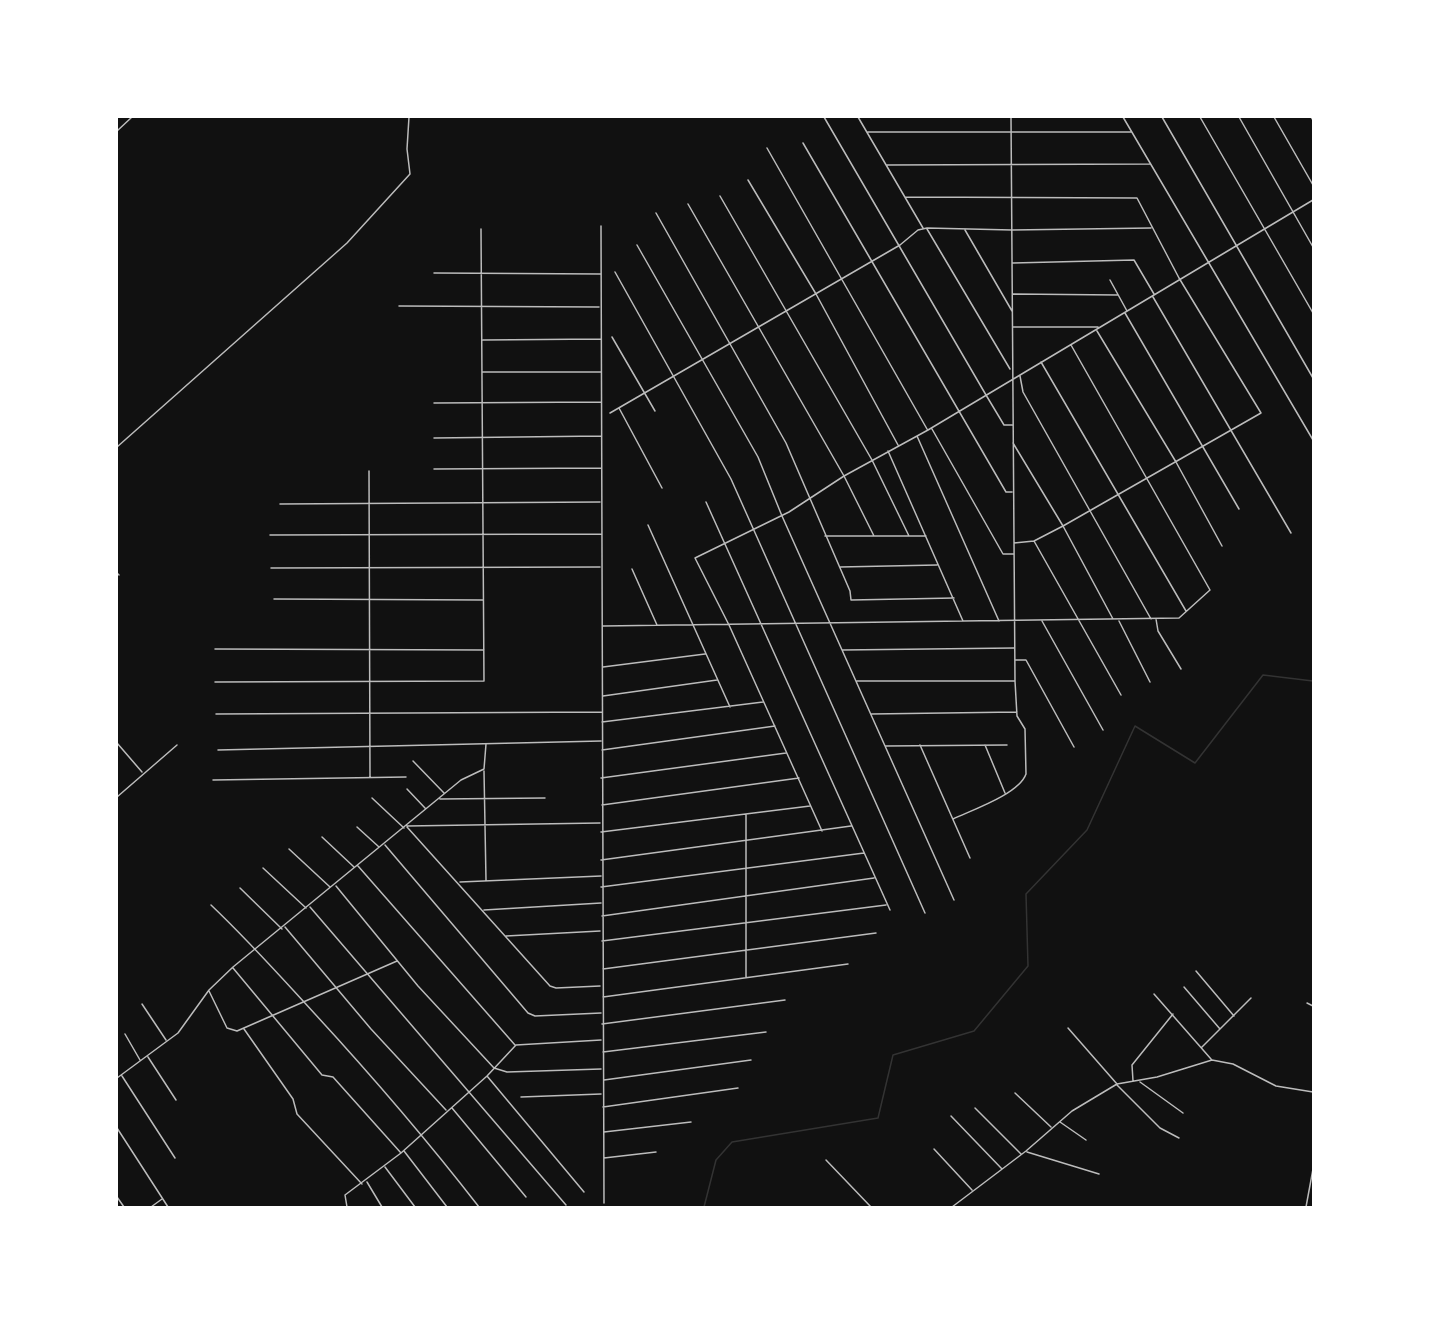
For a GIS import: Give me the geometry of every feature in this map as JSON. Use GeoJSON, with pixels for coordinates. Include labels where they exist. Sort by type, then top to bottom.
{"type":"FeatureCollection","features":[{"type":"Feature","properties":{"kind":"street"},"geometry":{"type":"LineString","coordinates":[[117,131],[132,117]]}},
{"type":"Feature","properties":{"kind":"street"},"geometry":{"type":"LineString","coordinates":[[117,447],[347,243],[384,205],[410,174],[407,149],[408,117]]}},
{"type":"Feature","properties":{"kind":"street"},"geometry":{"type":"LineString","coordinates":[[824,117],[986,396],[1004,425],[1013,425]]}},
{"type":"Feature","properties":{"kind":"street"},"geometry":{"type":"LineString","coordinates":[[858,117],[923,229]]}},
{"type":"Feature","properties":{"kind":"street"},"geometry":{"type":"LineString","coordinates":[[953,819],[1005,794],[1024,779],[1026,774],[1025,729],[1017,712],[1015,681],[1011,117]]}},
{"type":"Feature","properties":{"kind":"street"},"geometry":{"type":"LineString","coordinates":[[1123,117],[1313,440]]}},
{"type":"Feature","properties":{"kind":"street"},"geometry":{"type":"LineString","coordinates":[[1162,117],[1313,378]]}},
{"type":"Feature","properties":{"kind":"street"},"geometry":{"type":"LineString","coordinates":[[1200,117],[1313,314]]}},
{"type":"Feature","properties":{"kind":"street"},"geometry":{"type":"LineString","coordinates":[[1239,117],[1313,247]]}},
{"type":"Feature","properties":{"kind":"street"},"geometry":{"type":"LineString","coordinates":[[1274,117],[1313,185]]}},
{"type":"Feature","properties":{"kind":"street"},"geometry":{"type":"LineString","coordinates":[[867,132],[1132,132]]}},
{"type":"Feature","properties":{"kind":"street"},"geometry":{"type":"LineString","coordinates":[[803,143],[1006,492],[1014,492]]}},
{"type":"Feature","properties":{"kind":"street"},"geometry":{"type":"LineString","coordinates":[[767,148],[928,430]]}},
{"type":"Feature","properties":{"kind":"street"},"geometry":{"type":"LineString","coordinates":[[887,165],[1151,164]]}},
{"type":"Feature","properties":{"kind":"street"},"geometry":{"type":"LineString","coordinates":[[748,180],[816,294],[898,445]]}},
{"type":"Feature","properties":{"kind":"street"},"geometry":{"type":"LineString","coordinates":[[720,196],[872,460],[909,536]]}},
{"type":"Feature","properties":{"kind":"street"},"geometry":{"type":"LineString","coordinates":[[905,197],[1137,198],[1179,278],[1261,413],[1203,448],[1034,541],[1014,543]]}},
{"type":"Feature","properties":{"kind":"street"},"geometry":{"type":"LineString","coordinates":[[822,831],[729,625],[695,558],[782,516],[844,476],[986,396],[1179,278],[1313,200]]}},
{"type":"Feature","properties":{"kind":"street"},"geometry":{"type":"LineString","coordinates":[[688,204],[760,326],[844,476],[874,536]]}},
{"type":"Feature","properties":{"kind":"street"},"geometry":{"type":"LineString","coordinates":[[656,213],[786,443],[852,600],[954,598]]}},
{"type":"Feature","properties":{"kind":"street"},"geometry":{"type":"LineString","coordinates":[[601,226],[603,626],[601,931],[604,1203]]}},
{"type":"Feature","properties":{"kind":"street"},"geometry":{"type":"LineString","coordinates":[[927,228],[1011,370]]}},
{"type":"Feature","properties":{"kind":"street"},"geometry":{"type":"LineString","coordinates":[[610,412],[871,262],[923,229],[1152,228]]}},
{"type":"Feature","properties":{"kind":"street"},"geometry":{"type":"LineString","coordinates":[[215,682],[484,681],[481,229]]}},
{"type":"Feature","properties":{"kind":"street"},"geometry":{"type":"LineString","coordinates":[[964,230],[1012,312]]}},
{"type":"Feature","properties":{"kind":"street"},"geometry":{"type":"LineString","coordinates":[[638,245],[758,457],[829,623],[954,900]]}},
{"type":"Feature","properties":{"kind":"street"},"geometry":{"type":"LineString","coordinates":[[1012,263],[1134,260],[1291,533]]}},
{"type":"Feature","properties":{"kind":"street"},"geometry":{"type":"LineString","coordinates":[[615,272],[732,479],[925,913]]}},
{"type":"Feature","properties":{"kind":"street"},"geometry":{"type":"LineString","coordinates":[[435,273],[601,274]]}},
{"type":"Feature","properties":{"kind":"street"},"geometry":{"type":"LineString","coordinates":[[1110,280],[1126,312],[1239,508]]}},
{"type":"Feature","properties":{"kind":"street"},"geometry":{"type":"LineString","coordinates":[[1012,294],[1118,295]]}},
{"type":"Feature","properties":{"kind":"street"},"geometry":{"type":"LineString","coordinates":[[399,306],[601,307]]}},
{"type":"Feature","properties":{"kind":"street"},"geometry":{"type":"LineString","coordinates":[[1012,327],[1101,327]]}},
{"type":"Feature","properties":{"kind":"street"},"geometry":{"type":"LineString","coordinates":[[1096,330],[1176,462],[1222,546]]}},
{"type":"Feature","properties":{"kind":"street"},"geometry":{"type":"LineString","coordinates":[[612,337],[655,411]]}},
{"type":"Feature","properties":{"kind":"street"},"geometry":{"type":"LineString","coordinates":[[482,340],[601,339]]}},
{"type":"Feature","properties":{"kind":"street"},"geometry":{"type":"LineString","coordinates":[[603,626],[1179,618],[1210,590],[1070,344]]}},
{"type":"Feature","properties":{"kind":"street"},"geometry":{"type":"LineString","coordinates":[[1041,362],[1187,612]]}},
{"type":"Feature","properties":{"kind":"street"},"geometry":{"type":"LineString","coordinates":[[482,372],[601,372]]}},
{"type":"Feature","properties":{"kind":"street"},"geometry":{"type":"LineString","coordinates":[[1020,375],[1023,392],[1152,620]]}},
{"type":"Feature","properties":{"kind":"street"},"geometry":{"type":"LineString","coordinates":[[434,403],[601,402]]}},
{"type":"Feature","properties":{"kind":"street"},"geometry":{"type":"LineString","coordinates":[[618,408],[662,488]]}},
{"type":"Feature","properties":{"kind":"street"},"geometry":{"type":"LineString","coordinates":[[931,428],[1004,554],[1014,554]]}},
{"type":"Feature","properties":{"kind":"street"},"geometry":{"type":"LineString","coordinates":[[434,438],[602,436]]}},
{"type":"Feature","properties":{"kind":"street"},"geometry":{"type":"LineString","coordinates":[[916,436],[999,621]]}},
{"type":"Feature","properties":{"kind":"street"},"geometry":{"type":"LineString","coordinates":[[1013,442],[1063,525],[1114,620]]}},
{"type":"Feature","properties":{"kind":"street"},"geometry":{"type":"LineString","coordinates":[[888,451],[964,622]]}},
{"type":"Feature","properties":{"kind":"street"},"geometry":{"type":"LineString","coordinates":[[434,469],[602,468]]}},
{"type":"Feature","properties":{"kind":"street"},"geometry":{"type":"LineString","coordinates":[[369,471],[370,777]]}},
{"type":"Feature","properties":{"kind":"street"},"geometry":{"type":"LineString","coordinates":[[280,504],[602,501]]}},
{"type":"Feature","properties":{"kind":"street"},"geometry":{"type":"LineString","coordinates":[[706,502],[890,910]]}},
{"type":"Feature","properties":{"kind":"street"},"geometry":{"type":"LineString","coordinates":[[648,525],[730,706]]}},
{"type":"Feature","properties":{"kind":"street"},"geometry":{"type":"LineString","coordinates":[[270,535],[602,534]]}},
{"type":"Feature","properties":{"kind":"street"},"geometry":{"type":"LineString","coordinates":[[825,536],[926,536]]}},
{"type":"Feature","properties":{"kind":"street"},"geometry":{"type":"LineString","coordinates":[[1034,541],[1121,695]]}},
{"type":"Feature","properties":{"kind":"street"},"geometry":{"type":"LineString","coordinates":[[839,567],[939,565]]}},
{"type":"Feature","properties":{"kind":"street"},"geometry":{"type":"LineString","coordinates":[[271,568],[602,567]]}},
{"type":"Feature","properties":{"kind":"street"},"geometry":{"type":"LineString","coordinates":[[632,569],[657,626]]}},
{"type":"Feature","properties":{"kind":"street"},"geometry":{"type":"LineString","coordinates":[[274,599],[484,600]]}},
{"type":"Feature","properties":{"kind":"street"},"geometry":{"type":"LineString","coordinates":[[1155,619],[1158,631],[1181,669]]}},
{"type":"Feature","properties":{"kind":"street"},"geometry":{"type":"LineString","coordinates":[[1118,620],[1150,682]]}},
{"type":"Feature","properties":{"kind":"street"},"geometry":{"type":"LineString","coordinates":[[1042,621],[1103,730]]}},
{"type":"Feature","properties":{"kind":"street"},"geometry":{"type":"LineString","coordinates":[[841,650],[1015,648]]}},
{"type":"Feature","properties":{"kind":"street"},"geometry":{"type":"LineString","coordinates":[[215,649],[485,650]]}},
{"type":"Feature","properties":{"kind":"street"},"geometry":{"type":"LineString","coordinates":[[602,667],[707,654]]}},
{"type":"Feature","properties":{"kind":"street"},"geometry":{"type":"LineString","coordinates":[[1015,660],[1026,660],[1074,747]]}},
{"type":"Feature","properties":{"kind":"street"},"geometry":{"type":"LineString","coordinates":[[602,697],[718,680]]}},
{"type":"Feature","properties":{"kind":"street"},"geometry":{"type":"LineString","coordinates":[[855,681],[1015,681]]}},
{"type":"Feature","properties":{"kind":"street"},"geometry":{"type":"LineString","coordinates":[[602,722],[764,702]]}},
{"type":"Feature","properties":{"kind":"street"},"geometry":{"type":"LineString","coordinates":[[216,714],[602,712]]}},
{"type":"Feature","properties":{"kind":"street"},"geometry":{"type":"LineString","coordinates":[[870,714],[1017,712]]}},
{"type":"Feature","properties":{"kind":"street"},"geometry":{"type":"LineString","coordinates":[[601,750],[775,726]]}},
{"type":"Feature","properties":{"kind":"street"},"geometry":{"type":"LineString","coordinates":[[218,750],[602,741]]}},
{"type":"Feature","properties":{"kind":"street"},"geometry":{"type":"LineString","coordinates":[[117,743],[143,774]]}},
{"type":"Feature","properties":{"kind":"street"},"geometry":{"type":"LineString","coordinates":[[118,796],[177,744]]}},
{"type":"Feature","properties":{"kind":"street"},"geometry":{"type":"LineString","coordinates":[[486,744],[484,769],[486,881]]}},
{"type":"Feature","properties":{"kind":"street"},"geometry":{"type":"LineString","coordinates":[[985,744],[1005,794]]}},
{"type":"Feature","properties":{"kind":"street"},"geometry":{"type":"LineString","coordinates":[[920,745],[970,858]]}},
{"type":"Feature","properties":{"kind":"street"},"geometry":{"type":"LineString","coordinates":[[885,746],[1006,745]]}},
{"type":"Feature","properties":{"kind":"street"},"geometry":{"type":"LineString","coordinates":[[601,778],[787,753]]}},
{"type":"Feature","properties":{"kind":"street"},"geometry":{"type":"LineString","coordinates":[[413,762],[445,794]]}},
{"type":"Feature","properties":{"kind":"street"},"geometry":{"type":"LineString","coordinates":[[117,1078],[178,1033],[209,990],[233,967],[307,909],[461,780],[484,769]]}},
{"type":"Feature","properties":{"kind":"street"},"geometry":{"type":"LineString","coordinates":[[213,780],[406,777]]}},
{"type":"Feature","properties":{"kind":"street"},"geometry":{"type":"LineString","coordinates":[[601,805],[799,778]]}},
{"type":"Feature","properties":{"kind":"street"},"geometry":{"type":"LineString","coordinates":[[406,789],[426,809]]}},
{"type":"Feature","properties":{"kind":"street"},"geometry":{"type":"LineString","coordinates":[[372,798],[405,827],[459,882],[545,981],[556,988],[602,986]]}},
{"type":"Feature","properties":{"kind":"street"},"geometry":{"type":"LineString","coordinates":[[439,799],[545,798]]}},
{"type":"Feature","properties":{"kind":"street"},"geometry":{"type":"LineString","coordinates":[[601,832],[811,806]]}},
{"type":"Feature","properties":{"kind":"street"},"geometry":{"type":"LineString","coordinates":[[746,813],[746,978]]}},
{"type":"Feature","properties":{"kind":"street"},"geometry":{"type":"LineString","coordinates":[[405,827],[601,823]]}},
{"type":"Feature","properties":{"kind":"street"},"geometry":{"type":"LineString","coordinates":[[601,860],[852,826]]}},
{"type":"Feature","properties":{"kind":"street"},"geometry":{"type":"LineString","coordinates":[[357,827],[380,848]]}},
{"type":"Feature","properties":{"kind":"street"},"geometry":{"type":"LineString","coordinates":[[322,837],[355,868]]}},
{"type":"Feature","properties":{"kind":"street"},"geometry":{"type":"LineString","coordinates":[[384,844],[528,1013],[535,1016],[602,1013]]}},
{"type":"Feature","properties":{"kind":"street"},"geometry":{"type":"LineString","coordinates":[[290,849],[331,888]]}},
{"type":"Feature","properties":{"kind":"street"},"geometry":{"type":"LineString","coordinates":[[601,887],[864,853]]}},
{"type":"Feature","properties":{"kind":"street"},"geometry":{"type":"LineString","coordinates":[[358,866],[516,1045]]}},
{"type":"Feature","properties":{"kind":"street"},"geometry":{"type":"LineString","coordinates":[[263,868],[307,909]]}},
{"type":"Feature","properties":{"kind":"street"},"geometry":{"type":"LineString","coordinates":[[459,882],[601,876]]}},
{"type":"Feature","properties":{"kind":"street"},"geometry":{"type":"LineString","coordinates":[[601,916],[876,877]]}},
{"type":"Feature","properties":{"kind":"street"},"geometry":{"type":"LineString","coordinates":[[335,885],[398,961],[494,1068],[507,1072],[602,1069]]}},
{"type":"Feature","properties":{"kind":"street"},"geometry":{"type":"LineString","coordinates":[[240,888],[283,928],[448,1112]]}},
{"type":"Feature","properties":{"kind":"street"},"geometry":{"type":"LineString","coordinates":[[483,910],[601,903]]}},
{"type":"Feature","properties":{"kind":"street"},"geometry":{"type":"LineString","coordinates":[[211,904],[258,948],[422,1133],[479,1207]]}},
{"type":"Feature","properties":{"kind":"street"},"geometry":{"type":"LineString","coordinates":[[602,941],[888,904]]}},
{"type":"Feature","properties":{"kind":"street"},"geometry":{"type":"LineString","coordinates":[[309,906],[367,975],[471,1091],[566,1205]]}},
{"type":"Feature","properties":{"kind":"street"},"geometry":{"type":"LineString","coordinates":[[505,936],[601,931]]}},
{"type":"Feature","properties":{"kind":"street"},"geometry":{"type":"LineString","coordinates":[[602,969],[876,933]]}},
{"type":"Feature","properties":{"kind":"street"},"geometry":{"type":"LineString","coordinates":[[209,990],[227,1028],[237,1031],[398,961]]}},
{"type":"Feature","properties":{"kind":"street"},"geometry":{"type":"LineString","coordinates":[[602,997],[848,964]]}},
{"type":"Feature","properties":{"kind":"street"},"geometry":{"type":"LineString","coordinates":[[233,967],[322,1075],[333,1077],[401,1153]]}},
{"type":"Feature","properties":{"kind":"street"},"geometry":{"type":"LineString","coordinates":[[1196,971],[1234,1016]]}},
{"type":"Feature","properties":{"kind":"street"},"geometry":{"type":"LineString","coordinates":[[1184,987],[1220,1029]]}},
{"type":"Feature","properties":{"kind":"street"},"geometry":{"type":"LineString","coordinates":[[1154,994],[1212,1060]]}},
{"type":"Feature","properties":{"kind":"street"},"geometry":{"type":"LineString","coordinates":[[1202,1048],[1251,998]]}},
{"type":"Feature","properties":{"kind":"street"},"geometry":{"type":"LineString","coordinates":[[602,1024],[785,1000]]}},
{"type":"Feature","properties":{"kind":"street"},"geometry":{"type":"LineString","coordinates":[[1307,1003],[1313,1006]]}},
{"type":"Feature","properties":{"kind":"street"},"geometry":{"type":"LineString","coordinates":[[142,1004],[167,1041]]}},
{"type":"Feature","properties":{"kind":"street"},"geometry":{"type":"LineString","coordinates":[[1134,1082],[1132,1065],[1173,1014]]}},
{"type":"Feature","properties":{"kind":"street"},"geometry":{"type":"LineString","coordinates":[[244,1028],[293,1099],[297,1114],[362,1184]]}},
{"type":"Feature","properties":{"kind":"street"},"geometry":{"type":"LineString","coordinates":[[1068,1028],[1117,1084],[1160,1128],[1179,1138]]}},
{"type":"Feature","properties":{"kind":"street"},"geometry":{"type":"LineString","coordinates":[[602,1052],[766,1032]]}},
{"type":"Feature","properties":{"kind":"street"},"geometry":{"type":"LineString","coordinates":[[124,1034],[141,1061]]}},
{"type":"Feature","properties":{"kind":"street"},"geometry":{"type":"LineString","coordinates":[[347,1207],[345,1195],[385,1167],[448,1112],[516,1045],[602,1040]]}},
{"type":"Feature","properties":{"kind":"street"},"geometry":{"type":"LineString","coordinates":[[147,1056],[176,1100]]}},
{"type":"Feature","properties":{"kind":"street"},"geometry":{"type":"LineString","coordinates":[[602,1080],[751,1060]]}},
{"type":"Feature","properties":{"kind":"street"},"geometry":{"type":"LineString","coordinates":[[952,1207],[1021,1155],[1059,1122],[1117,1084],[1140,1081],[1212,1060],[1233,1064],[1276,1086],[1313,1092]]}},
{"type":"Feature","properties":{"kind":"street"},"geometry":{"type":"LineString","coordinates":[[121,1075],[175,1158]]}},
{"type":"Feature","properties":{"kind":"street"},"geometry":{"type":"LineString","coordinates":[[487,1076],[584,1192]]}},
{"type":"Feature","properties":{"kind":"street"},"geometry":{"type":"LineString","coordinates":[[1140,1081],[1183,1113]]}},
{"type":"Feature","properties":{"kind":"street"},"geometry":{"type":"LineString","coordinates":[[602,1107],[738,1088]]}},
{"type":"Feature","properties":{"kind":"street"},"geometry":{"type":"LineString","coordinates":[[1015,1093],[1052,1128]]}},
{"type":"Feature","properties":{"kind":"street"},"geometry":{"type":"LineString","coordinates":[[521,1097],[602,1094]]}},
{"type":"Feature","properties":{"kind":"street"},"geometry":{"type":"LineString","coordinates":[[452,1108],[526,1197]]}},
{"type":"Feature","properties":{"kind":"street"},"geometry":{"type":"LineString","coordinates":[[975,1108],[1021,1155]]}},
{"type":"Feature","properties":{"kind":"street"},"geometry":{"type":"LineString","coordinates":[[951,1116],[1002,1169]]}},
{"type":"Feature","properties":{"kind":"street"},"geometry":{"type":"LineString","coordinates":[[603,1132],[691,1122]]}},
{"type":"Feature","properties":{"kind":"street"},"geometry":{"type":"LineString","coordinates":[[1059,1122],[1086,1140]]}},
{"type":"Feature","properties":{"kind":"street"},"geometry":{"type":"LineString","coordinates":[[117,1128],[168,1207]]}},
{"type":"Feature","properties":{"kind":"street"},"geometry":{"type":"LineString","coordinates":[[934,1149],[973,1190]]}},
{"type":"Feature","properties":{"kind":"street"},"geometry":{"type":"LineString","coordinates":[[404,1150],[447,1207]]}},
{"type":"Feature","properties":{"kind":"street"},"geometry":{"type":"LineString","coordinates":[[1026,1151],[1099,1174]]}},
{"type":"Feature","properties":{"kind":"street"},"geometry":{"type":"LineString","coordinates":[[603,1158],[656,1152]]}},
{"type":"Feature","properties":{"kind":"street"},"geometry":{"type":"LineString","coordinates":[[826,1160],[871,1207]]}},
{"type":"Feature","properties":{"kind":"street"},"geometry":{"type":"LineString","coordinates":[[385,1167],[415,1207]]}},
{"type":"Feature","properties":{"kind":"street"},"geometry":{"type":"LineString","coordinates":[[1306,1207],[1313,1169]]}},
{"type":"Feature","properties":{"kind":"street"},"geometry":{"type":"LineString","coordinates":[[366,1181],[382,1207]]}},
{"type":"Feature","properties":{"kind":"street"},"geometry":{"type":"LineString","coordinates":[[117,1197],[124,1207]]}},
{"type":"Feature","properties":{"kind":"street"},"geometry":{"type":"LineString","coordinates":[[151,1207],[162,1199]]}},
{"type":"Feature","properties":{"kind":"waterway"},"geometry":{"type":"LineString","coordinates":[[704,1207],[716,1160],[732,1142],[878,1118],[893,1055],[974,1031],[1028,966],[1026,894],[1087,830],[1135,726],[1195,763],[1263,675],[1313,681]]}}]}
